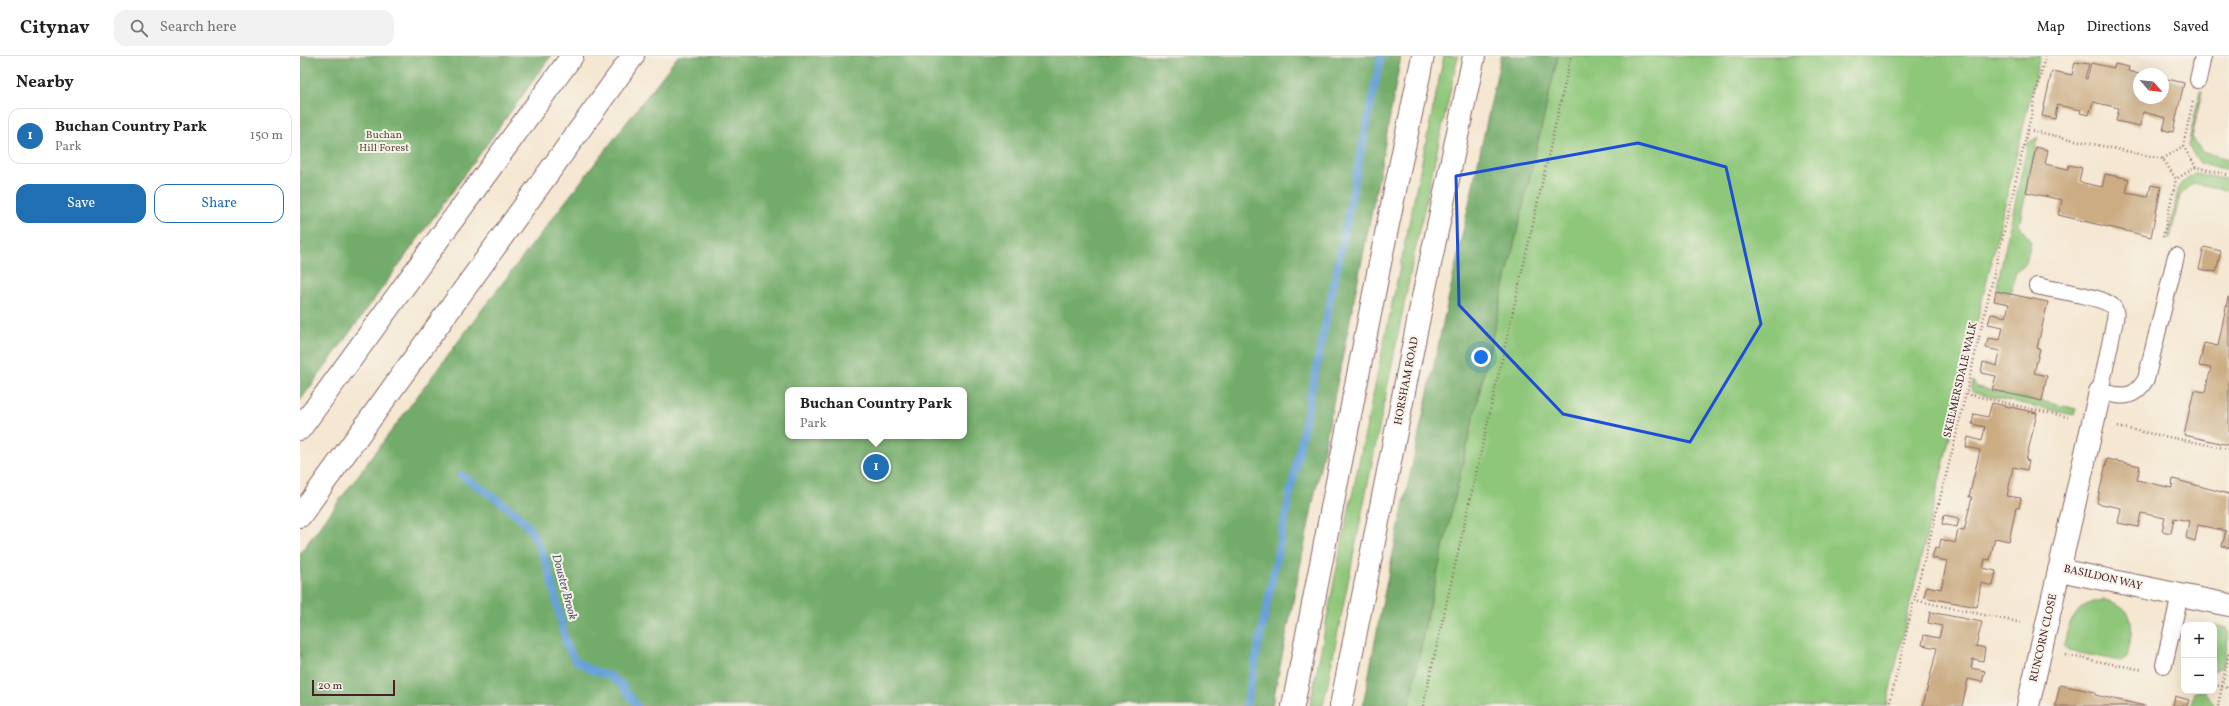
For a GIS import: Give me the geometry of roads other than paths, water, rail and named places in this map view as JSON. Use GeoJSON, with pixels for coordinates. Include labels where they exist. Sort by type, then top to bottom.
{"type":"FeatureCollection","features":[{"type":"Feature","properties":{"kind":"main road"},"geometry":{"type":"LineString","coordinates":[[300,429],[572,56]]}},
{"type":"Feature","properties":{"kind":"main road"},"geometry":{"type":"LineString","coordinates":[[300,516],[633,56]]}},
{"type":"Feature","properties":{"kind":"main road"},"geometry":{"type":"LineString","coordinates":[[1293,706],[1423,56]]}},
{"type":"Feature","properties":{"kind":"main road","name":"HORSHAM ROAD"},"geometry":{"type":"LineString","coordinates":[[1342,706],[1422,302],[1474,56]]}},
{"type":"Feature","properties":{"kind":"main road","name":"BASILDON WAY"},"geometry":{"type":"LineString","coordinates":[[2100,392],[2059,570],[2229,606]]}},
{"type":"Feature","properties":{"kind":"main road","name":"RUNCORN CLOSE"},"geometry":{"type":"LineString","coordinates":[[2028,706],[2059,570]]}},
{"type":"Feature","properties":{"kind":"lane"},"geometry":{"type":"LineString","coordinates":[[2198,80],[2203,56]]}},
{"type":"Feature","properties":{"kind":"lane"},"geometry":{"type":"LineString","coordinates":[[2037,286],[2105,301],[2114,309],[2115,320],[2100,392],[2128,396],[2138,391],[2146,379],[2176,256]]}},
{"type":"Feature","properties":{"kind":"lane"},"geometry":{"type":"LineString","coordinates":[[2164,665],[2180,595]]}},
{"type":"Feature","properties":{"kind":"waterway"},"geometry":{"type":"LineString","coordinates":[[1246,706],[1381,56]]}},
{"type":"Feature","properties":{"kind":"waterway","name":"Douster Brook"},"geometry":{"type":"LineString","coordinates":[[461,475],[506,506],[520,518],[530,530],[538,544],[551,578],[567,646],[575,660],[589,669],[610,676],[621,684],[637,706]]}},
{"type":"Feature","properties":{"kind":"place","name":"Buchan Country Park"},"geometry":{"type":"Point","coordinates":[876,467]}},
{"type":"Feature","properties":{"kind":"park label","name":"Buchan Hill Forest"},"geometry":{"type":"Point","coordinates":[384,141]}}]}
